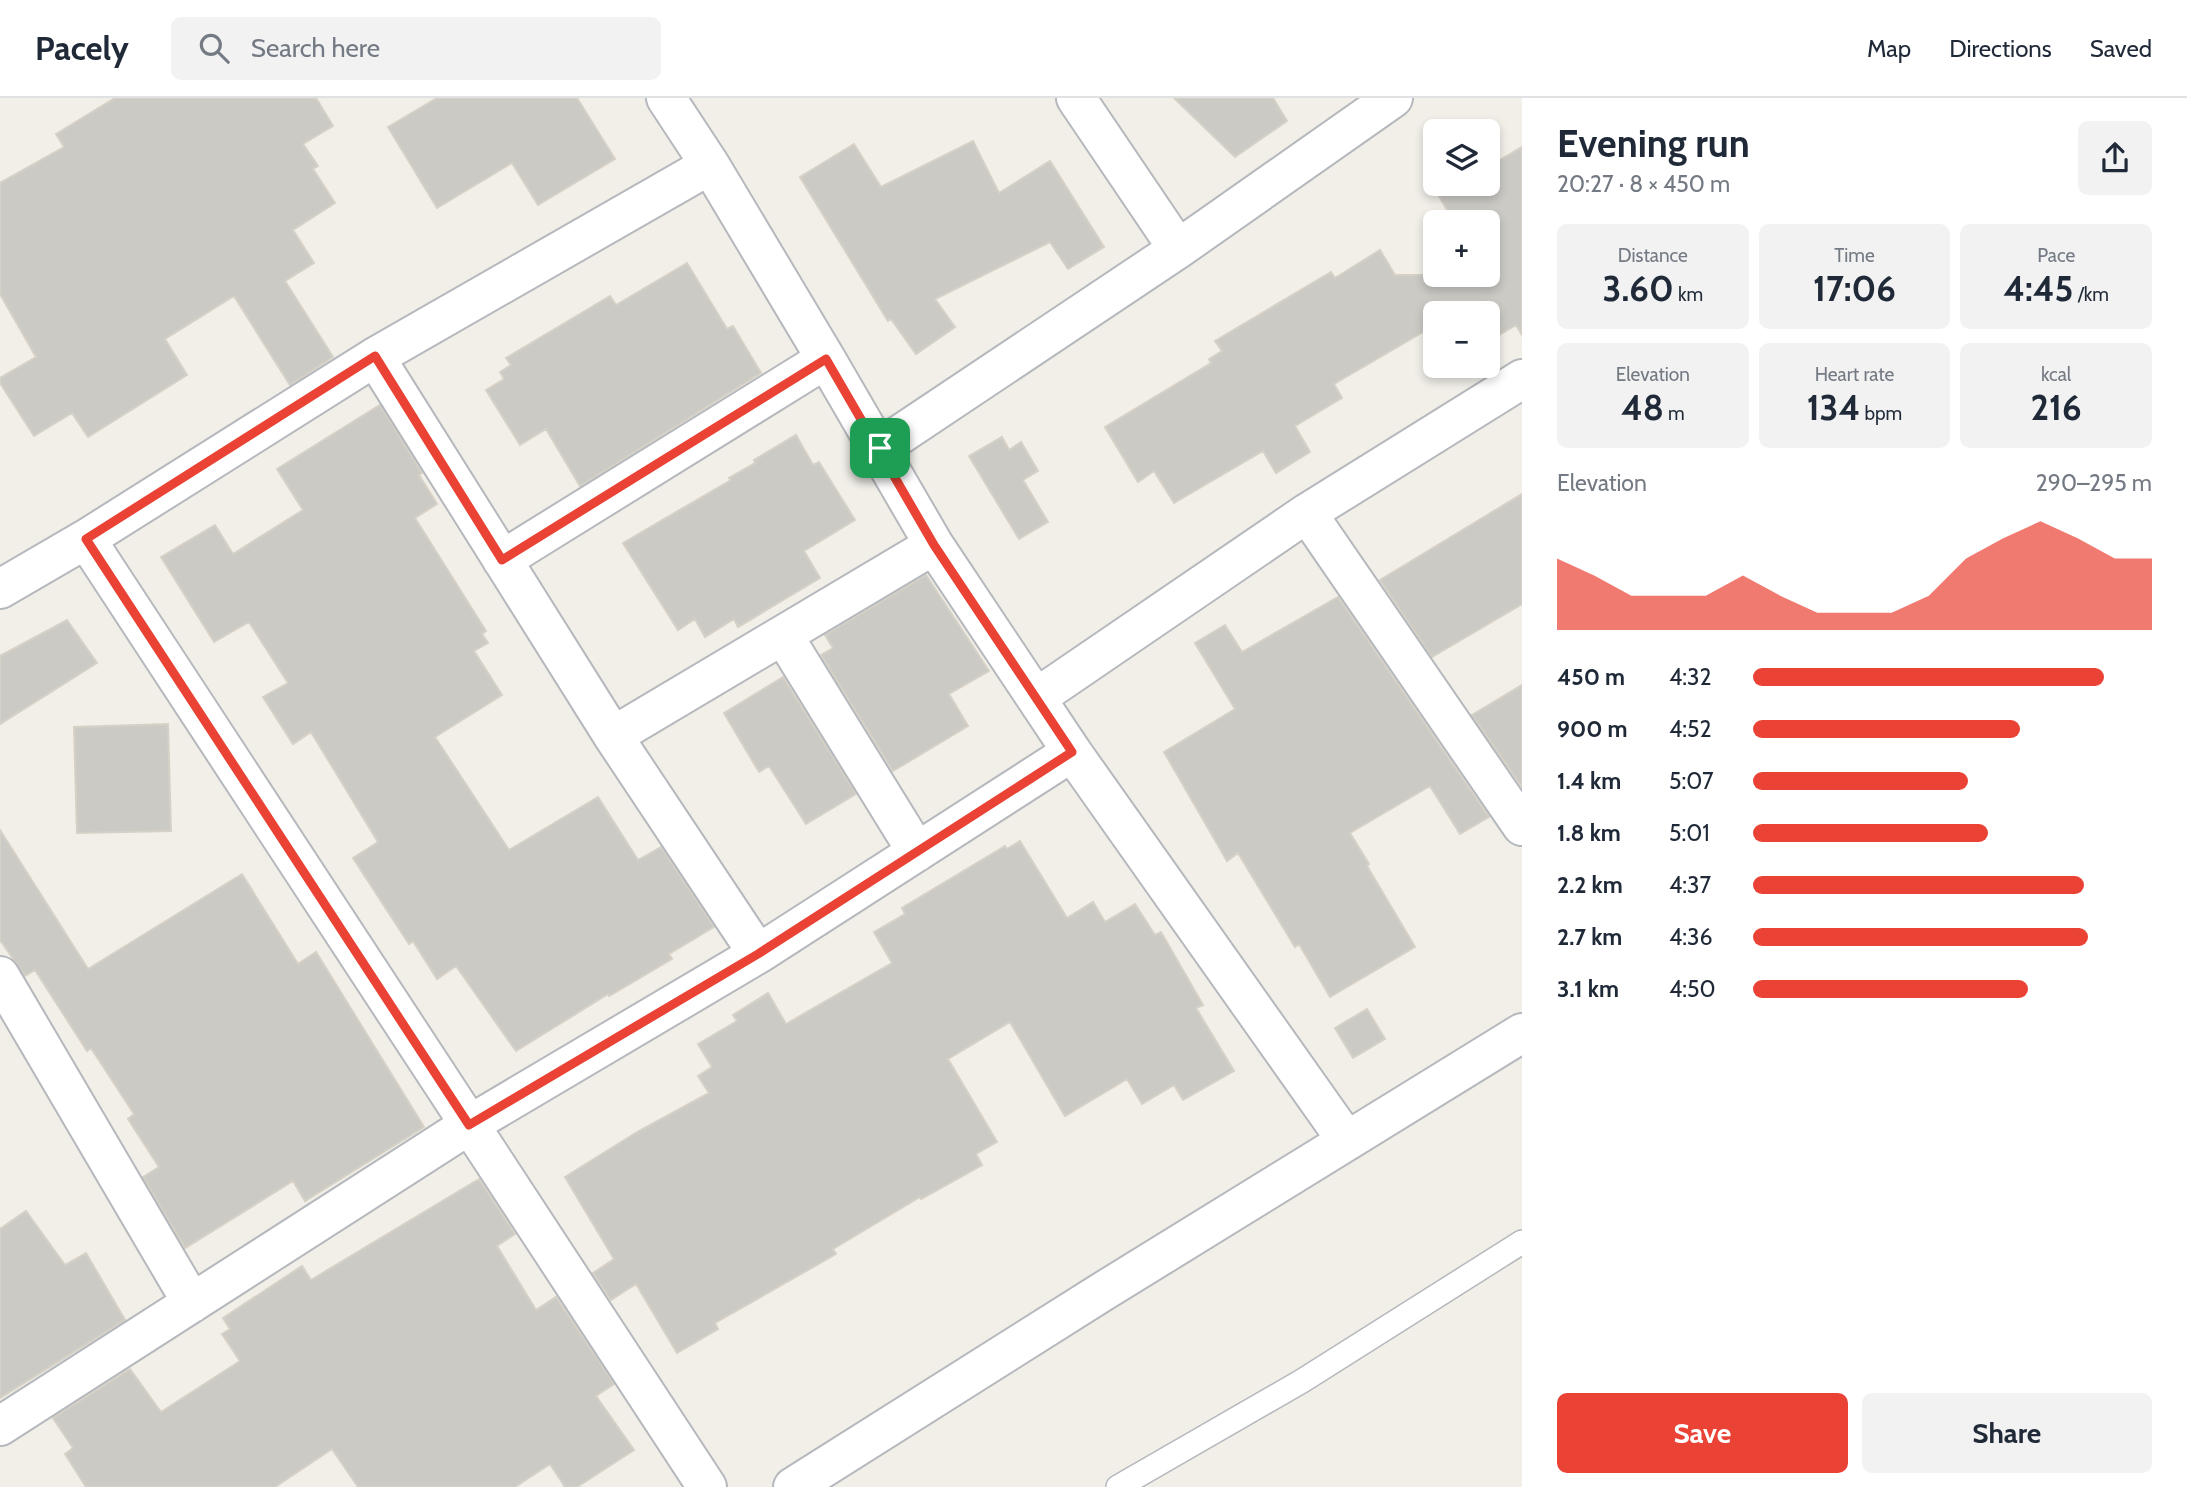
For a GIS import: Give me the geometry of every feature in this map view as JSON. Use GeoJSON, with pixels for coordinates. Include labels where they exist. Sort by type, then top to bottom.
{"type":"FeatureCollection","features":[{"type":"Feature","properties":{"kind":"street"},"geometry":{"type":"LineString","coordinates":[[666,98],[710,165],[880,448],[934,545],[1072,752],[1347,1141]]}},
{"type":"Feature","properties":{"kind":"street"},"geometry":{"type":"LineString","coordinates":[[1076,98],[1178,249]]}},
{"type":"Feature","properties":{"kind":"street"},"geometry":{"type":"LineString","coordinates":[[880,448],[1178,249],[1393,98]]}},
{"type":"Feature","properties":{"kind":"street"},"geometry":{"type":"LineString","coordinates":[[0,589],[86,539],[375,356],[710,165]]}},
{"type":"Feature","properties":{"kind":"street"},"geometry":{"type":"LineString","coordinates":[[375,356],[613,736],[758,954]]}},
{"type":"Feature","properties":{"kind":"street"},"geometry":{"type":"LineString","coordinates":[[502,560],[826,359]]}},
{"type":"Feature","properties":{"kind":"street"},"geometry":{"type":"LineString","coordinates":[[1036,698],[1307,513],[1517,394]]}},
{"type":"Feature","properties":{"kind":"street"},"geometry":{"type":"LineString","coordinates":[[1307,513],[1522,826]]}},
{"type":"Feature","properties":{"kind":"street"},"geometry":{"type":"LineString","coordinates":[[86,539],[707,1487]]}},
{"type":"Feature","properties":{"kind":"street"},"geometry":{"type":"LineString","coordinates":[[613,736],[934,545]]}},
{"type":"Feature","properties":{"kind":"street"},"geometry":{"type":"LineString","coordinates":[[783,635],[917,852]]}},
{"type":"Feature","properties":{"kind":"street"},"geometry":{"type":"LineString","coordinates":[[0,1426],[469,1125],[758,954],[1072,752]]}},
{"type":"Feature","properties":{"kind":"street"},"geometry":{"type":"LineString","coordinates":[[0,976],[192,1303]]}},
{"type":"Feature","properties":{"kind":"street"},"geometry":{"type":"LineString","coordinates":[[793,1487],[1102,1292],[1522,1033]]}},
{"type":"Feature","properties":{"kind":"lane"},"geometry":{"type":"LineString","coordinates":[[1118,1487],[1302,1381],[1522,1242]]}},
{"type":"Feature","properties":{"kind":"building"},"geometry":{"type":"Polygon","coordinates":[[[115,98],[316,98],[333,126],[303,144],[318,166],[313,169],[335,203],[293,230],[314,263],[285,281],[333,357],[290,385],[234,296],[165,339],[187,375],[88,437],[72,413],[34,436],[0,383],[0,378],[36,357],[0,294],[0,183],[64,147],[56,134],[115,98]]]}},
{"type":"Feature","properties":{"kind":"building"},"geometry":{"type":"Polygon","coordinates":[[[437,98],[577,98],[615,159],[538,205],[512,163],[437,208],[388,127],[437,98]]]}},
{"type":"Feature","properties":{"kind":"building"},"geometry":{"type":"Polygon","coordinates":[[[1174,98],[1273,98],[1287,121],[1235,157],[1174,98]]]}},
{"type":"Feature","properties":{"kind":"building"},"geometry":{"type":"Polygon","coordinates":[[[973,141],[999,193],[1050,161],[1104,247],[1068,269],[1050,242],[935,299],[955,327],[916,354],[891,319],[888,321],[800,177],[854,144],[881,187],[973,141]]]}},
{"type":"Feature","properties":{"kind":"building"},"geometry":{"type":"Polygon","coordinates":[[[1522,147],[1522,335],[1516,325],[1500,334],[1500,301],[1423,301],[1423,332],[1334,384],[1342,398],[1295,426],[1310,452],[1276,473],[1263,451],[1174,503],[1154,471],[1138,482],[1105,427],[1211,363],[1209,359],[1222,351],[1215,341],[1331,272],[1335,278],[1380,250],[1395,275],[1423,275],[1423,287],[1500,287],[1500,210],[1447,210],[1439,196],[1500,196],[1500,160],[1522,147]]]}},
{"type":"Feature","properties":{"kind":"building"},"geometry":{"type":"Polygon","coordinates":[[[687,263],[727,329],[733,326],[761,373],[580,486],[546,429],[520,445],[486,390],[504,379],[500,372],[511,365],[506,358],[610,296],[616,305],[687,263]]]}},
{"type":"Feature","properties":{"kind":"building"},"geometry":{"type":"Polygon","coordinates":[[[380,405],[422,473],[419,475],[437,504],[415,518],[486,631],[482,634],[488,643],[474,651],[502,695],[435,737],[509,850],[598,797],[638,860],[661,847],[714,927],[669,954],[672,959],[609,996],[608,994],[516,1051],[456,966],[437,979],[413,941],[409,944],[353,858],[378,842],[311,732],[293,744],[263,697],[288,683],[249,622],[214,642],[161,557],[215,525],[233,554],[303,510],[277,469],[380,405]]]}},
{"type":"Feature","properties":{"kind":"building"},"geometry":{"type":"Polygon","coordinates":[[[796,435],[813,465],[819,462],[855,520],[804,551],[820,578],[738,627],[734,619],[705,637],[695,619],[678,630],[623,543],[731,480],[729,478],[755,463],[754,460],[796,435]]]}},
{"type":"Feature","properties":{"kind":"building"},"geometry":{"type":"Polygon","coordinates":[[[1002,437],[1009,450],[1021,442],[1038,471],[1023,480],[1048,522],[1019,539],[969,456],[1002,437]]]}},
{"type":"Feature","properties":{"kind":"building"},"geometry":{"type":"Polygon","coordinates":[[[1522,494],[1522,604],[1432,657],[1380,580],[1522,494]]]}},
{"type":"Feature","properties":{"kind":"building"},"geometry":{"type":"Polygon","coordinates":[[[926,575],[989,671],[949,694],[968,726],[893,771],[821,655],[833,648],[825,635],[926,575]]]}},
{"type":"Feature","properties":{"kind":"building"},"geometry":{"type":"Polygon","coordinates":[[[1338,597],[1489,817],[1460,834],[1430,786],[1350,833],[1415,947],[1330,997],[1299,944],[1295,947],[1238,853],[1227,861],[1164,752],[1235,709],[1195,643],[1225,625],[1242,652],[1338,597]]]}},
{"type":"Feature","properties":{"kind":"building"},"geometry":{"type":"Polygon","coordinates":[[[67,620],[97,663],[0,724],[0,656],[67,620]]]}},
{"type":"Feature","properties":{"kind":"building"},"geometry":{"type":"Polygon","coordinates":[[[783,677],[856,794],[806,824],[769,766],[759,772],[724,713],[783,677]]]}},
{"type":"Feature","properties":{"kind":"building"},"geometry":{"type":"Polygon","coordinates":[[[1522,685],[1522,787],[1472,715],[1522,685]]]}},
{"type":"Feature","properties":{"kind":"building"},"geometry":{"type":"Polygon","coordinates":[[[168,724],[171,831],[77,833],[74,727],[168,724]]]}},
{"type":"Feature","properties":{"kind":"building"},"geometry":{"type":"Polygon","coordinates":[[[0,830],[88,969],[242,874],[298,964],[316,952],[424,1127],[305,1201],[293,1181],[185,1248],[143,1177],[159,1167],[128,1119],[134,1114],[91,1048],[87,1051],[35,970],[25,976],[0,940],[0,830]]]}},
{"type":"Feature","properties":{"kind":"building"},"geometry":{"type":"Polygon","coordinates":[[[1020,841],[1067,918],[1093,902],[1105,922],[1135,904],[1155,935],[1161,932],[1203,1005],[1196,1008],[1234,1071],[1183,1100],[1174,1085],[1142,1104],[1127,1079],[1065,1116],[1010,1022],[948,1059],[997,1142],[976,1154],[982,1165],[921,1199],[920,1197],[833,1249],[836,1254],[715,1323],[718,1329],[677,1353],[636,1284],[611,1300],[593,1273],[614,1259],[565,1177],[637,1132],[709,1093],[698,1076],[712,1067],[698,1044],[737,1021],[733,1015],[768,993],[786,1024],[892,963],[874,932],[905,914],[902,908],[1005,846],[1007,849],[1020,841]]]}},
{"type":"Feature","properties":{"kind":"building"},"geometry":{"type":"Polygon","coordinates":[[[1367,1009],[1385,1039],[1353,1058],[1335,1028],[1367,1009]]]}},
{"type":"Feature","properties":{"kind":"building"},"geometry":{"type":"Polygon","coordinates":[[[479,1179],[515,1234],[497,1246],[536,1310],[556,1297],[614,1384],[596,1396],[634,1450],[577,1487],[565,1487],[550,1464],[515,1487],[358,1487],[332,1449],[275,1487],[86,1487],[65,1454],[73,1448],[53,1418],[130,1369],[161,1412],[240,1361],[222,1334],[230,1329],[223,1318],[302,1266],[311,1280],[479,1179]]]}},
{"type":"Feature","properties":{"kind":"building"},"geometry":{"type":"Polygon","coordinates":[[[26,1211],[65,1265],[86,1253],[125,1320],[0,1398],[0,1229],[26,1211]]]}},
{"type":"Feature","properties":{"kind":"route"},"geometry":{"type":"LineString","coordinates":[[375,356],[502,560],[826,359],[880,448],[934,545],[1072,752],[758,954],[469,1125],[86,539],[375,356]]}}]}
